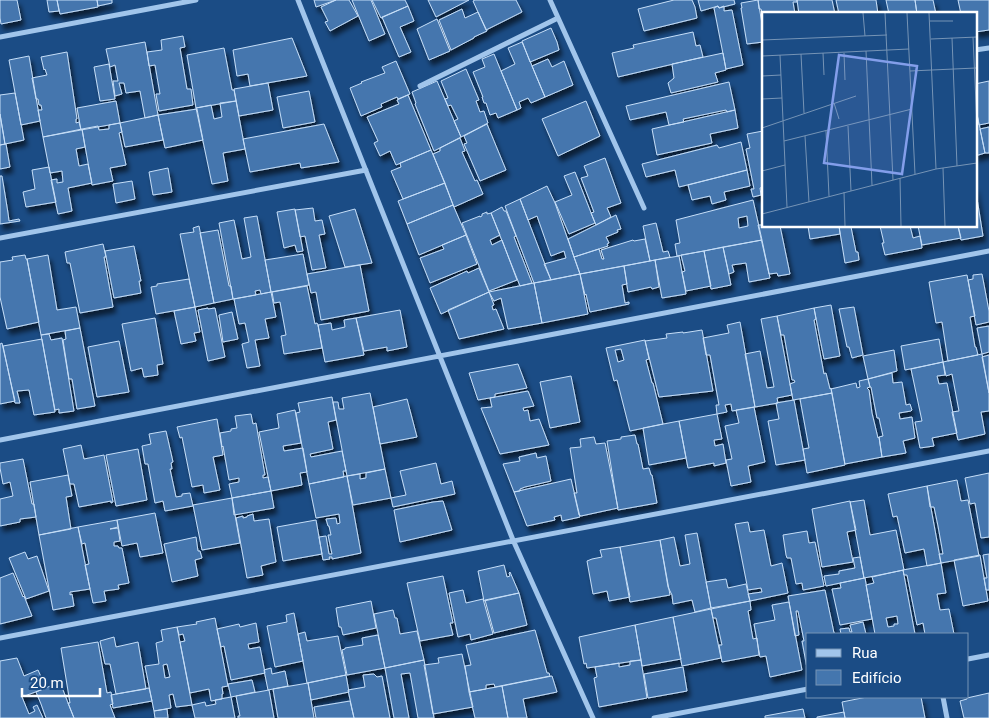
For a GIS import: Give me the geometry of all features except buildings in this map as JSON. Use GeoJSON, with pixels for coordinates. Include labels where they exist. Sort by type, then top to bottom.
{"type":"FeatureCollection","features":[{"type":"Feature","properties":{"kind":"street"},"geometry":{"type":"LineString","coordinates":[[0,37],[196,0]]}},
{"type":"Feature","properties":{"kind":"street"},"geometry":{"type":"LineString","coordinates":[[298,0],[513,540],[593,718]]}},
{"type":"Feature","properties":{"kind":"street"},"geometry":{"type":"LineString","coordinates":[[550,0],[644,208]]}},
{"type":"Feature","properties":{"kind":"street"},"geometry":{"type":"LineString","coordinates":[[420,86],[558,18]]}},
{"type":"Feature","properties":{"kind":"street"},"geometry":{"type":"LineString","coordinates":[[976,50],[989,48]]}},
{"type":"Feature","properties":{"kind":"street"},"geometry":{"type":"LineString","coordinates":[[0,238],[366,170]]}},
{"type":"Feature","properties":{"kind":"street"},"geometry":{"type":"LineString","coordinates":[[0,440],[989,251]]}},
{"type":"Feature","properties":{"kind":"street"},"geometry":{"type":"LineString","coordinates":[[0,638],[989,450]]}},
{"type":"Feature","properties":{"kind":"street"},"geometry":{"type":"LineString","coordinates":[[969,659],[989,655]]}},
{"type":"Feature","properties":{"kind":"street"},"geometry":{"type":"LineString","coordinates":[[654,718],[806,689]]}},
{"type":"Feature","properties":{"kind":"street"},"geometry":{"type":"LineString","coordinates":[[943,698],[947,718]]}}]}
